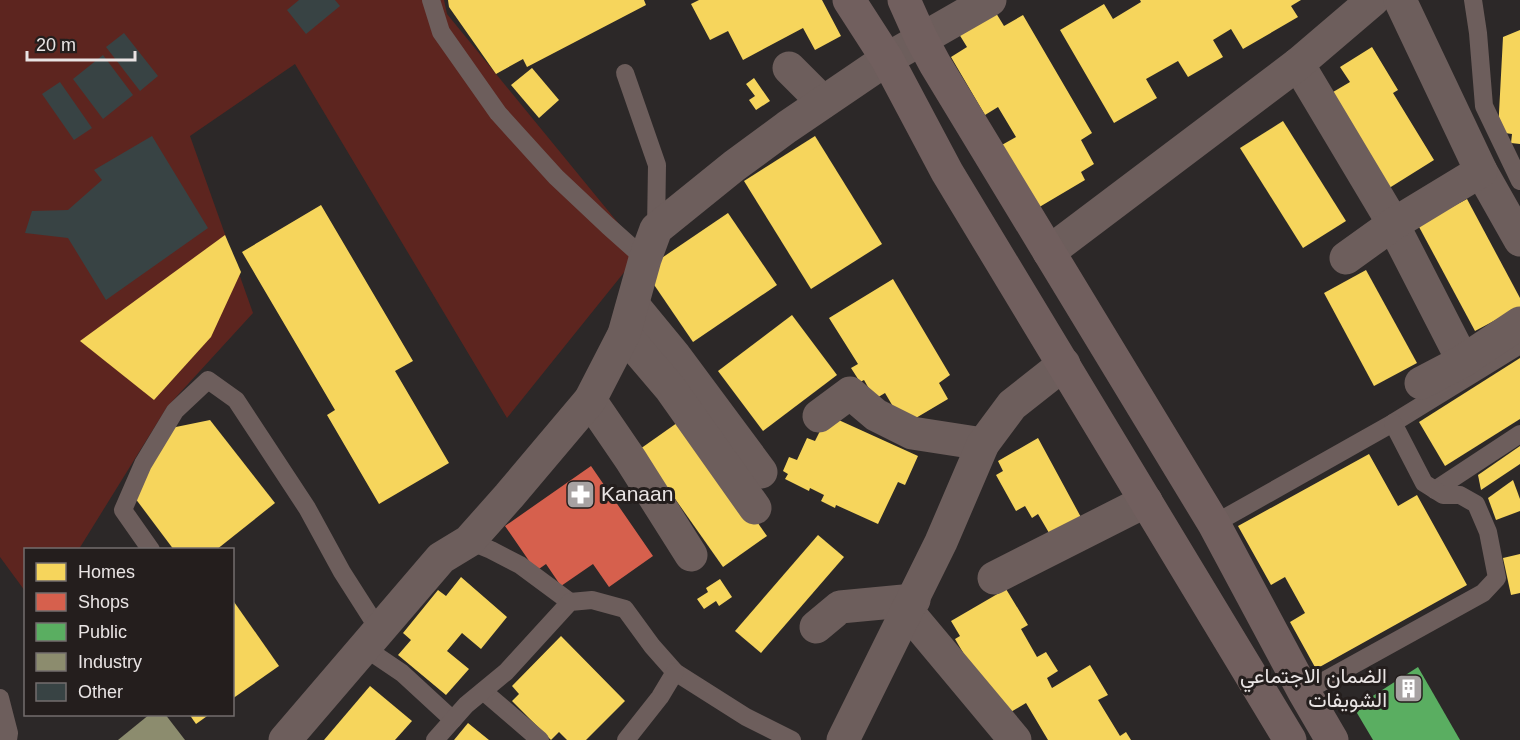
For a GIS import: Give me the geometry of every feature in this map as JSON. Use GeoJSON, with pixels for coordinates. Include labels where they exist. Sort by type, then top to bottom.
{"type":"FeatureCollection","features":[{"type":"Feature","properties":{"kind":"street"},"geometry":{"type":"LineString","coordinates":[[849,0],[886,59],[947,172],[1290,740]]}},
{"type":"Feature","properties":{"kind":"street"},"geometry":{"type":"LineString","coordinates":[[904,0],[921,38],[1214,524],[1332,740]]}},
{"type":"Feature","properties":{"kind":"street"},"geometry":{"type":"LineString","coordinates":[[285,740],[441,558],[469,541],[590,400],[628,319],[656,229],[734,166],[823,102],[886,59],[990,0]]}},
{"type":"Feature","properties":{"kind":"street"},"geometry":{"type":"LineString","coordinates":[[1049,252],[1298,64],[1373,0]]}},
{"type":"Feature","properties":{"kind":"street"},"geometry":{"type":"LineString","coordinates":[[1400,0],[1481,171],[1520,240]]}},
{"type":"Feature","properties":{"kind":"street"},"geometry":{"type":"LineString","coordinates":[[1298,64],[1387,213],[1463,361]]}},
{"type":"Feature","properties":{"kind":"street"},"geometry":{"type":"LineString","coordinates":[[789,68],[823,102]]}},
{"type":"Feature","properties":{"kind":"street"},"geometry":{"type":"LineString","coordinates":[[1346,258],[1392,225],[1481,171]]}},
{"type":"Feature","properties":{"kind":"street"},"geometry":{"type":"LineString","coordinates":[[628,319],[675,356],[761,472]]}},
{"type":"Feature","properties":{"kind":"street"},"geometry":{"type":"LineString","coordinates":[[628,319],[670,388],[755,508]]}},
{"type":"Feature","properties":{"kind":"street"},"geometry":{"type":"LineString","coordinates":[[1421,383],[1463,361],[1520,323]]}},
{"type":"Feature","properties":{"kind":"street"},"geometry":{"type":"LineString","coordinates":[[843,740],[941,542],[983,444],[1012,405],[1064,364]]}},
{"type":"Feature","properties":{"kind":"street"},"geometry":{"type":"LineString","coordinates":[[819,416],[850,393],[876,414],[912,433],[983,444]]}},
{"type":"Feature","properties":{"kind":"street"},"geometry":{"type":"LineString","coordinates":[[590,400],[632,460],[691,555]]}},
{"type":"Feature","properties":{"kind":"street"},"geometry":{"type":"LineString","coordinates":[[994,578],[1146,501]]}},
{"type":"Feature","properties":{"kind":"street"},"geometry":{"type":"LineString","coordinates":[[816,627],[840,607],[910,606]]}},
{"type":"Feature","properties":{"kind":"street"},"geometry":{"type":"LineString","coordinates":[[910,606],[1015,740]]}},
{"type":"Feature","properties":{"kind":"lane"},"geometry":{"type":"LineString","coordinates":[[431,0],[441,32],[498,113],[556,177],[645,259]]}},
{"type":"Feature","properties":{"kind":"lane"},"geometry":{"type":"LineString","coordinates":[[1473,0],[1484,106],[1520,181]]}},
{"type":"Feature","properties":{"kind":"lane"},"geometry":{"type":"LineString","coordinates":[[625,73],[657,165],[656,229]]}},
{"type":"Feature","properties":{"kind":"lane"},"geometry":{"type":"LineString","coordinates":[[1214,524],[1393,423],[1520,345]]}},
{"type":"Feature","properties":{"kind":"lane"},"geometry":{"type":"LineString","coordinates":[[150,548],[123,510],[142,464],[175,411],[208,380],[236,400],[307,508],[342,573],[372,639],[402,673],[453,720]]}},
{"type":"Feature","properties":{"kind":"lane"},"geometry":{"type":"LineString","coordinates":[[1305,692],[1483,593],[1497,578],[1488,532],[1476,504],[1460,495],[1443,495],[1424,483],[1393,423]]}},
{"type":"Feature","properties":{"kind":"lane"},"geometry":{"type":"LineString","coordinates":[[1435,490],[1520,434]]}},
{"type":"Feature","properties":{"kind":"lane"},"geometry":{"type":"LineString","coordinates":[[469,541],[520,565],[570,602],[592,600],[624,609],[675,672],[746,717],[792,740]]}},
{"type":"Feature","properties":{"kind":"lane"},"geometry":{"type":"LineString","coordinates":[[435,740],[466,705],[506,672],[570,602]]}},
{"type":"Feature","properties":{"kind":"lane"},"geometry":{"type":"LineString","coordinates":[[626,740],[660,697],[675,672]]}},
{"type":"Feature","properties":{"kind":"lane"},"geometry":{"type":"LineString","coordinates":[[483,691],[540,740]]}},
{"type":"Feature","properties":{"kind":"lane"},"geometry":{"type":"LineString","coordinates":[[0,698],[9,733],[8,740]]}},
{"type":"Feature","properties":{"kind":"shaded area"},"geometry":{"type":"Polygon","coordinates":[[[0,0],[444,0],[447,14],[628,235],[634,260],[507,418],[295,64],[190,136],[253,313],[167,407],[80,548],[24,548],[24,590],[0,557],[0,0]]]}},
{"type":"Feature","properties":{"kind":"building: Homes"},"geometry":{"type":"Polygon","coordinates":[[[448,0],[644,0],[646,5],[527,67],[523,59],[496,74],[449,7],[448,0]]]}},
{"type":"Feature","properties":{"kind":"building: Homes"},"geometry":{"type":"Polygon","coordinates":[[[699,0],[822,0],[841,36],[815,50],[803,28],[743,60],[728,31],[710,40],[691,4],[699,0]]]}},
{"type":"Feature","properties":{"kind":"building: Homes"},"geometry":{"type":"Polygon","coordinates":[[[1140,0],[1301,0],[1291,6],[1298,17],[1243,49],[1231,29],[1213,40],[1223,57],[1188,77],[1178,61],[1146,79],[1157,98],[1114,123],[1060,30],[1104,4],[1113,19],[1141,2],[1140,0]]]}},
{"type":"Feature","properties":{"kind":"building: Homes"},"geometry":{"type":"Polygon","coordinates":[[[996,13],[1004,26],[1023,15],[1092,133],[1081,140],[1094,164],[1081,172],[1085,180],[1036,209],[1000,146],[1016,137],[998,107],[985,115],[951,57],[967,47],[959,34],[996,13]]]}},
{"type":"Feature","properties":{"kind":"building: Homes"},"geometry":{"type":"Polygon","coordinates":[[[1520,30],[1520,144],[1511,143],[1512,134],[1498,132],[1503,37],[1520,30]]]}},
{"type":"Feature","properties":{"kind":"building: Homes"},"geometry":{"type":"Polygon","coordinates":[[[1372,47],[1398,90],[1393,93],[1434,160],[1386,190],[1328,95],[1350,82],[1340,67],[1372,47]]]}},
{"type":"Feature","properties":{"kind":"building: Homes"},"geometry":{"type":"Polygon","coordinates":[[[532,68],[559,100],[539,118],[511,85],[532,68]]]}},
{"type":"Feature","properties":{"kind":"building: Homes"},"geometry":{"type":"Polygon","coordinates":[[[754,78],[770,101],[756,110],[749,100],[755,96],[746,84],[754,78]]]}},
{"type":"Feature","properties":{"kind":"building: Homes"},"geometry":{"type":"Polygon","coordinates":[[[1283,121],[1346,221],[1303,248],[1240,148],[1283,121]]]}},
{"type":"Feature","properties":{"kind":"building: Homes"},"geometry":{"type":"Polygon","coordinates":[[[815,136],[882,244],[811,289],[744,181],[815,136]]]}},
{"type":"Feature","properties":{"kind":"building: Homes"},"geometry":{"type":"Polygon","coordinates":[[[1467,199],[1520,298],[1520,307],[1475,331],[1418,225],[1467,199]]]}},
{"type":"Feature","properties":{"kind":"building: Homes"},"geometry":{"type":"Polygon","coordinates":[[[321,205],[413,361],[395,371],[449,463],[379,504],[327,415],[335,410],[242,252],[321,205]]]}},
{"type":"Feature","properties":{"kind":"building: Homes"},"geometry":{"type":"Polygon","coordinates":[[[728,213],[777,285],[693,342],[644,270],[728,213]]]}},
{"type":"Feature","properties":{"kind":"building: Homes"},"geometry":{"type":"Polygon","coordinates":[[[225,235],[241,272],[211,337],[154,400],[80,341],[225,235]]]}},
{"type":"Feature","properties":{"kind":"building: Homes"},"geometry":{"type":"Polygon","coordinates":[[[1366,270],[1417,363],[1374,386],[1324,293],[1366,270]]]}},
{"type":"Feature","properties":{"kind":"building: Homes"},"geometry":{"type":"Polygon","coordinates":[[[893,279],[950,375],[939,383],[948,399],[904,425],[885,393],[875,399],[864,380],[860,382],[851,368],[858,364],[829,318],[893,279]]]}},
{"type":"Feature","properties":{"kind":"building: Homes"},"geometry":{"type":"Polygon","coordinates":[[[792,315],[837,375],[763,431],[718,371],[792,315]]]}},
{"type":"Feature","properties":{"kind":"building: Homes"},"geometry":{"type":"Polygon","coordinates":[[[1520,358],[1520,419],[1445,466],[1419,422],[1520,358]]]}},
{"type":"Feature","properties":{"kind":"building: Homes"},"geometry":{"type":"Polygon","coordinates":[[[832,417],[918,456],[905,485],[898,482],[878,524],[836,505],[835,508],[821,501],[824,495],[810,488],[809,491],[785,479],[788,474],[783,471],[789,457],[797,460],[807,438],[815,441],[823,425],[832,417]]]}},
{"type":"Feature","properties":{"kind":"building: Homes"},"geometry":{"type":"Polygon","coordinates":[[[684,418],[767,536],[723,567],[640,449],[684,418]]]}},
{"type":"Feature","properties":{"kind":"building: Homes"},"geometry":{"type":"Polygon","coordinates":[[[210,420],[275,503],[219,548],[172,548],[132,494],[171,428],[210,420]]]}},
{"type":"Feature","properties":{"kind":"building: Homes"},"geometry":{"type":"Polygon","coordinates":[[[1038,438],[1083,521],[1052,538],[1038,514],[1032,518],[1025,506],[1016,511],[996,475],[1003,471],[998,461],[1038,438]]]}},
{"type":"Feature","properties":{"kind":"building: Homes"},"geometry":{"type":"Polygon","coordinates":[[[1520,446],[1520,464],[1481,490],[1478,475],[1520,446]]]}},
{"type":"Feature","properties":{"kind":"building: Homes"},"geometry":{"type":"Polygon","coordinates":[[[1369,454],[1398,506],[1417,495],[1467,585],[1316,669],[1290,622],[1305,613],[1285,577],[1271,585],[1238,526],[1369,454]]]}},
{"type":"Feature","properties":{"kind":"building: Homes"},"geometry":{"type":"Polygon","coordinates":[[[1513,480],[1520,499],[1520,511],[1496,520],[1488,498],[1513,480]]]}},
{"type":"Feature","properties":{"kind":"building: Homes"},"geometry":{"type":"Polygon","coordinates":[[[818,535],[844,557],[761,653],[735,631],[818,535]]]}},
{"type":"Feature","properties":{"kind":"building: Homes"},"geometry":{"type":"Polygon","coordinates":[[[1520,554],[1520,593],[1511,595],[1503,558],[1520,554]]]}},
{"type":"Feature","properties":{"kind":"building: Homes"},"geometry":{"type":"Polygon","coordinates":[[[461,577],[507,617],[481,649],[462,633],[447,651],[469,669],[446,695],[398,655],[411,640],[403,633],[438,590],[446,596],[461,577]]]}},
{"type":"Feature","properties":{"kind":"building: Homes"},"geometry":{"type":"Polygon","coordinates":[[[720,579],[732,597],[719,606],[716,601],[704,609],[697,599],[708,592],[706,588],[720,579]]]}},
{"type":"Feature","properties":{"kind":"building: Homes"},"geometry":{"type":"Polygon","coordinates":[[[1006,589],[1028,625],[1021,629],[1037,657],[1046,652],[1058,671],[1047,678],[1052,688],[1090,665],[1108,695],[1098,700],[1120,736],[1126,732],[1131,740],[1048,740],[1026,703],[1004,716],[955,639],[960,636],[951,621],[1006,589]]]}},
{"type":"Feature","properties":{"kind":"building: Homes"},"geometry":{"type":"Polygon","coordinates":[[[234,602],[279,666],[234,698],[234,602]]]}},
{"type":"Feature","properties":{"kind":"building: Homes"},"geometry":{"type":"Polygon","coordinates":[[[561,636],[625,701],[586,740],[567,740],[559,732],[551,740],[512,701],[519,694],[512,686],[561,636]]]}},
{"type":"Feature","properties":{"kind":"building: Homes"},"geometry":{"type":"Polygon","coordinates":[[[370,686],[412,721],[395,740],[324,740],[370,686]]]}},
{"type":"Feature","properties":{"kind":"building: Homes"},"geometry":{"type":"Polygon","coordinates":[[[190,716],[207,716],[196,724],[190,716]]]}},
{"type":"Feature","properties":{"kind":"building: Homes"},"geometry":{"type":"Polygon","coordinates":[[[468,723],[489,740],[454,740],[468,723]]]}},
{"type":"Feature","properties":{"kind":"building: Shops"},"geometry":{"type":"Polygon","coordinates":[[[591,466],[653,556],[609,587],[593,564],[561,586],[546,564],[536,571],[505,526],[591,466]]]}},
{"type":"Feature","properties":{"kind":"building: Public","name":"الضمان الاجتماعي الشويفات"},"geometry":{"type":"Polygon","coordinates":[[[1418,667],[1460,740],[1373,740],[1354,708],[1418,667]]]}},
{"type":"Feature","properties":{"kind":"building: Industry"},"geometry":{"type":"Polygon","coordinates":[[[148,716],[167,716],[185,740],[118,740],[148,716]]]}},
{"type":"Feature","properties":{"kind":"building: Other"},"geometry":{"type":"Polygon","coordinates":[[[299,0],[335,0],[340,6],[306,34],[287,10],[299,0]]]}},
{"type":"Feature","properties":{"kind":"building: Other"},"geometry":{"type":"Polygon","coordinates":[[[124,33],[158,76],[140,91],[106,47],[124,33]]]}},
{"type":"Feature","properties":{"kind":"building: Other"},"geometry":{"type":"Polygon","coordinates":[[[103,55],[133,95],[103,119],[73,79],[103,55]]]}},
{"type":"Feature","properties":{"kind":"building: Other"},"geometry":{"type":"Polygon","coordinates":[[[60,82],[92,128],[74,140],[42,94],[60,82]]]}},
{"type":"Feature","properties":{"kind":"building: Other"},"geometry":{"type":"Polygon","coordinates":[[[152,136],[208,228],[106,300],[68,238],[25,233],[32,211],[68,210],[102,180],[94,170],[152,136]]]}},
{"type":"Feature","properties":{"kind":"place","name":"Kanaan"},"geometry":{"type":"Point","coordinates":[580,494]}},
{"type":"Feature","properties":{"kind":"place","name":"الضمان الاجتماعي الشويفات"},"geometry":{"type":"Point","coordinates":[1408,688]}}]}
